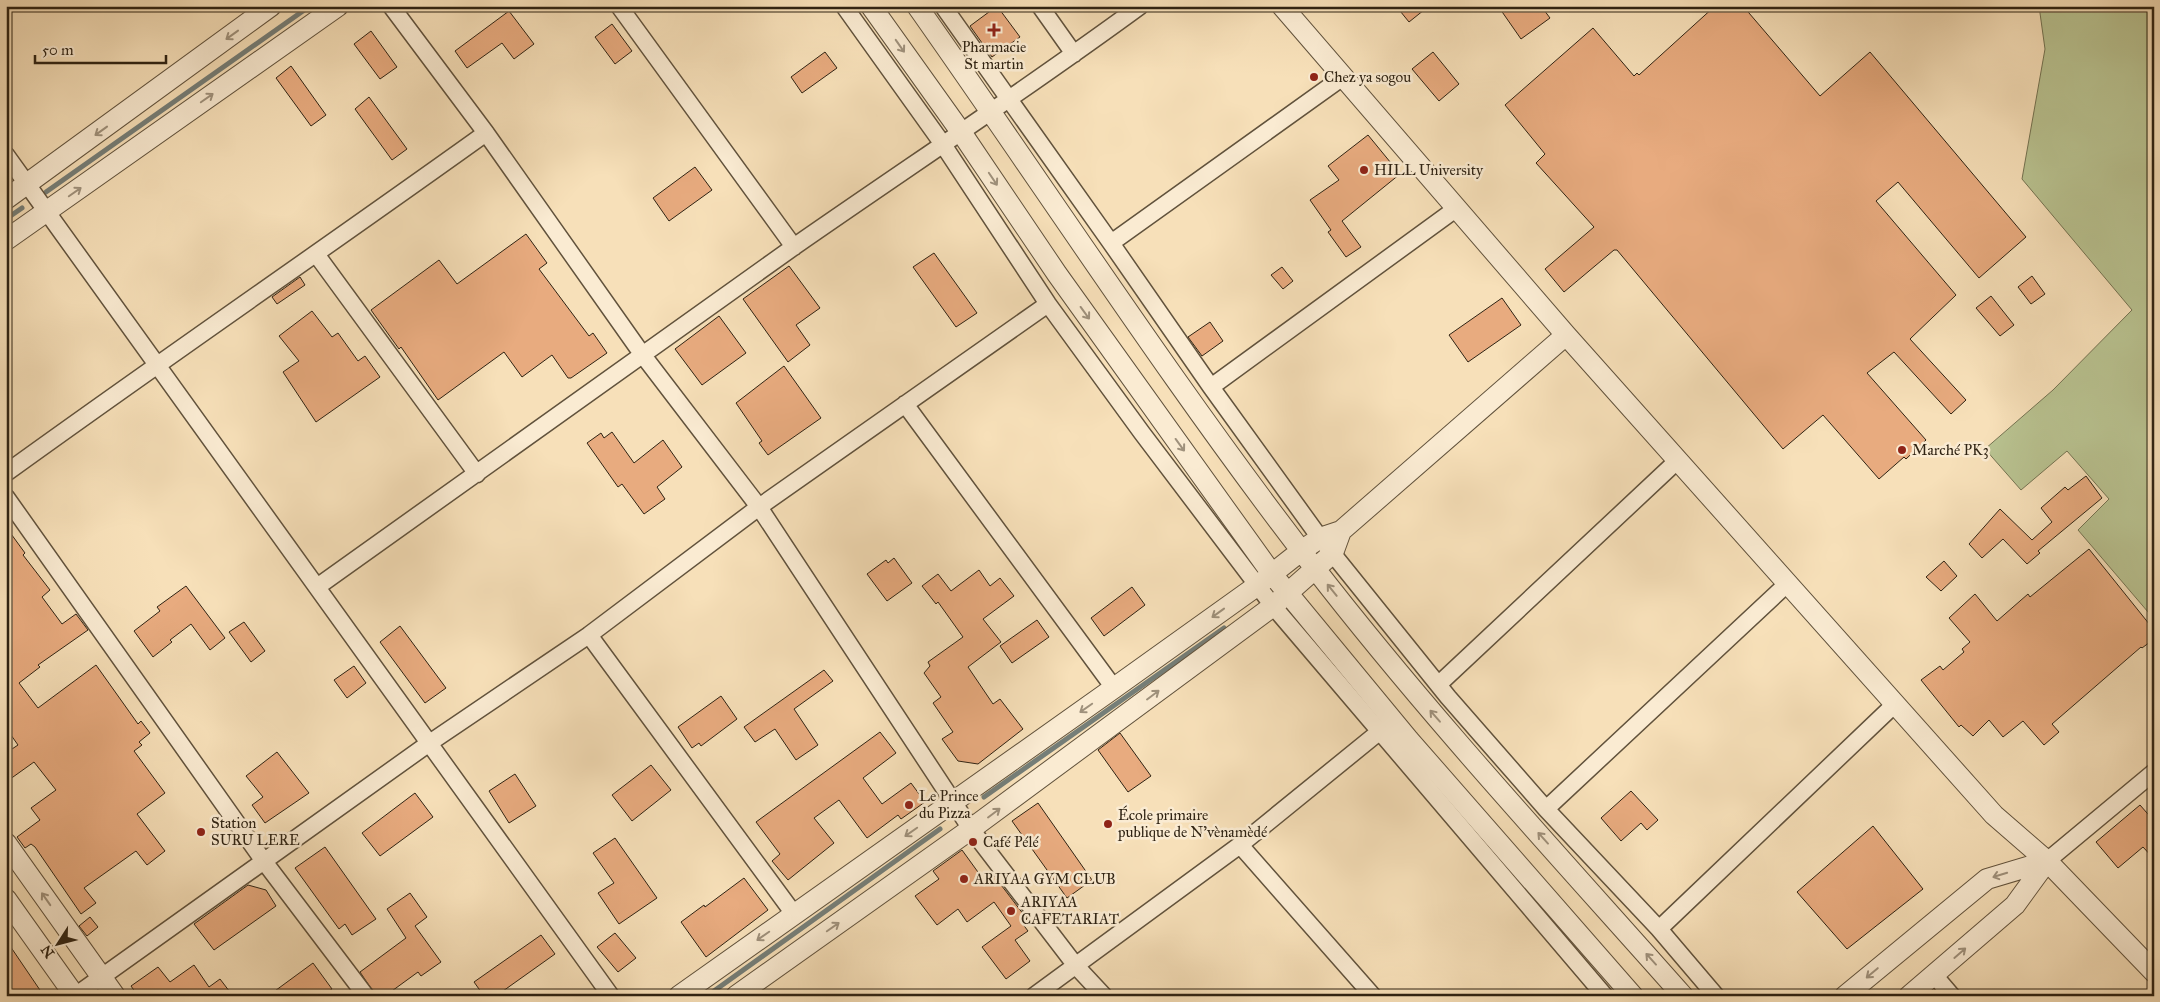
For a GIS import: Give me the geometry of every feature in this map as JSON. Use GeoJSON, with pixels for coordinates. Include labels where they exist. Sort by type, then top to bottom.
{"type":"FeatureCollection","features":[{"type":"Feature","properties":{"kind":"street"},"geometry":{"type":"LineString","coordinates":[[6,199],[271,6]]}},
{"type":"Feature","properties":{"kind":"street"},"geometry":{"type":"LineString","coordinates":[[6,240],[338,6]]}},
{"type":"Feature","properties":{"kind":"street"},"geometry":{"type":"LineString","coordinates":[[392,6],[486,133],[642,354],[759,507],[971,829],[1076,966],[1104,996]]}},
{"type":"Feature","properties":{"kind":"street"},"geometry":{"type":"LineString","coordinates":[[619,6],[794,247]]}},
{"type":"Feature","properties":{"kind":"street"},"geometry":{"type":"LineString","coordinates":[[844,6],[942,144],[1048,304],[1142,433],[1265,579],[1379,732],[1605,996]]}},
{"type":"Feature","properties":{"kind":"street"},"geometry":{"type":"LineString","coordinates":[[872,6],[961,132],[1265,579]]}},
{"type":"Feature","properties":{"kind":"street"},"geometry":{"type":"LineString","coordinates":[[917,6],[1216,437],[1301,551],[1433,714],[1683,996]]}},
{"type":"Feature","properties":{"kind":"street"},"geometry":{"type":"LineString","coordinates":[[943,6],[1211,387],[1326,546],[1438,684],[1546,809],[1659,929],[1716,996]]}},
{"type":"Feature","properties":{"kind":"street"},"geometry":{"type":"LineString","coordinates":[[1040,6],[1074,54]]}},
{"type":"Feature","properties":{"kind":"street"},"geometry":{"type":"LineString","coordinates":[[317,587],[642,354],[942,144],[1009,100],[1140,6]]}},
{"type":"Feature","properties":{"kind":"street"},"geometry":{"type":"LineString","coordinates":[[1282,6],[1566,335],[1994,815],[2047,861],[2154,972]]}},
{"type":"Feature","properties":{"kind":"street"},"geometry":{"type":"LineString","coordinates":[[1111,243],[1343,77]]}},
{"type":"Feature","properties":{"kind":"street"},"geometry":{"type":"LineString","coordinates":[[6,473],[156,364],[316,254],[486,133]]}},
{"type":"Feature","properties":{"kind":"street"},"geometry":{"type":"LineString","coordinates":[[6,155],[610,996]]}},
{"type":"Feature","properties":{"kind":"street"},"geometry":{"type":"LineString","coordinates":[[1211,387],[1457,208]]}},
{"type":"Feature","properties":{"kind":"street"},"geometry":{"type":"LineString","coordinates":[[316,254],[477,474]]}},
{"type":"Feature","properties":{"kind":"street"},"geometry":{"type":"LineString","coordinates":[[6,899],[75,996],[428,744],[589,635],[759,507],[1048,304]]}},
{"type":"Feature","properties":{"kind":"street"},"geometry":{"type":"LineString","coordinates":[[736,996],[971,829],[1281,600],[1316,570],[1326,546],[1341,531],[1566,335]]}},
{"type":"Feature","properties":{"kind":"street"},"geometry":{"type":"LineString","coordinates":[[905,404],[1114,688]]}},
{"type":"Feature","properties":{"kind":"street"},"geometry":{"type":"LineString","coordinates":[[1438,684],[1678,460]]}},
{"type":"Feature","properties":{"kind":"street"},"geometry":{"type":"LineString","coordinates":[[6,497],[264,860],[366,996]]}},
{"type":"Feature","properties":{"kind":"street"},"geometry":{"type":"LineString","coordinates":[[679,996],[1114,688],[1301,551],[1326,546]]}},
{"type":"Feature","properties":{"kind":"street"},"geometry":{"type":"LineString","coordinates":[[1546,809],[1788,583]]}},
{"type":"Feature","properties":{"kind":"street"},"geometry":{"type":"LineString","coordinates":[[1281,600],[1409,740],[1633,996]]}},
{"type":"Feature","properties":{"kind":"street"},"geometry":{"type":"LineString","coordinates":[[589,635],[794,914]]}},
{"type":"Feature","properties":{"kind":"street"},"geometry":{"type":"LineString","coordinates":[[1659,929],[1895,704]]}},
{"type":"Feature","properties":{"kind":"street"},"geometry":{"type":"LineString","coordinates":[[1034,996],[1240,845],[1379,732]]}},
{"type":"Feature","properties":{"kind":"street"},"geometry":{"type":"LineString","coordinates":[[1909,996],[2015,905],[2047,861],[2154,772]]}},
{"type":"Feature","properties":{"kind":"street"},"geometry":{"type":"LineString","coordinates":[[6,843],[115,996]]}},
{"type":"Feature","properties":{"kind":"street"},"geometry":{"type":"LineString","coordinates":[[1240,845],[1373,996]]}},
{"type":"Feature","properties":{"kind":"street"},"geometry":{"type":"LineString","coordinates":[[1845,996],[1987,878],[2047,861]]}},
{"type":"Feature","properties":{"kind":"street"},"geometry":{"type":"LineString","coordinates":[[1934,975],[1952,996]]}},
{"type":"Feature","properties":{"kind":"green space"},"geometry":{"type":"Polygon","coordinates":[[[2039,6],[2154,6],[2154,619],[2078,530],[2109,499],[2067,451],[2021,490],[1985,449],[2053,390],[2132,310],[2022,179],[2045,49],[2039,6]]]}},
{"type":"Feature","properties":{"kind":"building"},"geometry":{"type":"Polygon","coordinates":[[[997,6],[1020,37],[992,57],[970,26],[997,6]]]}},
{"type":"Feature","properties":{"kind":"building"},"geometry":{"type":"Polygon","coordinates":[[[1396,6],[1429,6],[1409,22],[1396,6]]]}},
{"type":"Feature","properties":{"kind":"building"},"geometry":{"type":"Polygon","coordinates":[[[1498,6],[1541,6],[1550,18],[1521,39],[1498,6]]]}},
{"type":"Feature","properties":{"kind":"building"},"geometry":{"type":"Polygon","coordinates":[[[1715,6],[1743,6],[1820,96],[1870,52],[2026,237],[1979,278],[1898,182],[1876,201],[1956,295],[1910,339],[1966,400],[1951,414],[1894,352],[1867,373],[1926,440],[1906,459],[1904,457],[1879,479],[1823,415],[1783,449],[1617,250],[1614,250],[1564,292],[1545,269],[1594,227],[1536,163],[1545,154],[1505,105],[1593,28],[1634,76],[1637,73],[1639,75],[1715,6]]]}},
{"type":"Feature","properties":{"kind":"building"},"geometry":{"type":"Polygon","coordinates":[[[509,11],[534,44],[514,59],[502,43],[467,68],[455,51],[509,11]]]}},
{"type":"Feature","properties":{"kind":"building"},"geometry":{"type":"Polygon","coordinates":[[[612,24],[632,51],[615,64],[595,37],[612,24]]]}},
{"type":"Feature","properties":{"kind":"building"},"geometry":{"type":"Polygon","coordinates":[[[371,31],[397,67],[380,79],[354,44],[371,31]]]}},
{"type":"Feature","properties":{"kind":"building"},"geometry":{"type":"Polygon","coordinates":[[[825,52],[837,68],[802,93],[791,77],[825,52]]]}},
{"type":"Feature","properties":{"kind":"building"},"geometry":{"type":"Polygon","coordinates":[[[1433,52],[1459,84],[1439,101],[1412,69],[1433,52]]]}},
{"type":"Feature","properties":{"kind":"building"},"geometry":{"type":"Polygon","coordinates":[[[291,66],[326,115],[311,126],[276,78],[291,66]]]}},
{"type":"Feature","properties":{"kind":"building"},"geometry":{"type":"Polygon","coordinates":[[[369,97],[407,149],[392,160],[355,109],[369,97]]]}},
{"type":"Feature","properties":{"kind":"building"},"geometry":{"type":"Polygon","coordinates":[[[1368,135],[1400,174],[1342,221],[1361,247],[1346,257],[1328,232],[1331,230],[1310,200],[1339,180],[1328,166],[1368,135]]]}},
{"type":"Feature","properties":{"kind":"building"},"geometry":{"type":"Polygon","coordinates":[[[695,167],[712,190],[669,221],[653,198],[695,167]]]}},
{"type":"Feature","properties":{"kind":"building"},"geometry":{"type":"Polygon","coordinates":[[[526,234],[547,263],[539,269],[589,336],[593,333],[607,353],[571,378],[568,378],[552,355],[522,377],[504,352],[438,400],[401,347],[399,349],[371,310],[439,260],[457,284],[526,234]]]}},
{"type":"Feature","properties":{"kind":"building"},"geometry":{"type":"Polygon","coordinates":[[[934,253],[977,313],[956,327],[913,267],[934,253]]]}},
{"type":"Feature","properties":{"kind":"building"},"geometry":{"type":"Polygon","coordinates":[[[789,266],[820,308],[796,325],[810,345],[788,362],[743,299],[789,266]]]}},
{"type":"Feature","properties":{"kind":"building"},"geometry":{"type":"Polygon","coordinates":[[[1282,267],[1293,281],[1283,289],[1271,275],[1282,267]]]}},
{"type":"Feature","properties":{"kind":"building"},"geometry":{"type":"Polygon","coordinates":[[[2032,276],[2045,294],[2031,304],[2018,287],[2032,276]]]}},
{"type":"Feature","properties":{"kind":"building"},"geometry":{"type":"Polygon","coordinates":[[[300,277],[305,285],[277,304],[272,297],[300,277]]]}},
{"type":"Feature","properties":{"kind":"building"},"geometry":{"type":"Polygon","coordinates":[[[1991,296],[2014,325],[2000,336],[1976,308],[1991,296]]]}},
{"type":"Feature","properties":{"kind":"building"},"geometry":{"type":"Polygon","coordinates":[[[1502,298],[1521,325],[1468,362],[1449,335],[1502,298]]]}},
{"type":"Feature","properties":{"kind":"building"},"geometry":{"type":"Polygon","coordinates":[[[312,311],[332,337],[338,333],[358,361],[365,356],[380,377],[316,422],[283,372],[299,361],[279,336],[312,311]]]}},
{"type":"Feature","properties":{"kind":"building"},"geometry":{"type":"Polygon","coordinates":[[[719,316],[746,353],[702,385],[675,349],[719,316]]]}},
{"type":"Feature","properties":{"kind":"building"},"geometry":{"type":"Polygon","coordinates":[[[1210,322],[1223,341],[1202,356],[1188,337],[1210,322]]]}},
{"type":"Feature","properties":{"kind":"building"},"geometry":{"type":"Polygon","coordinates":[[[784,366],[821,418],[768,455],[759,443],[762,441],[736,403],[784,366]]]}},
{"type":"Feature","properties":{"kind":"building"},"geometry":{"type":"Polygon","coordinates":[[[612,432],[634,463],[663,440],[682,467],[657,487],[665,499],[644,514],[622,484],[618,487],[587,443],[601,433],[604,438],[612,432]]]}},
{"type":"Feature","properties":{"kind":"building"},"geometry":{"type":"Polygon","coordinates":[[[2086,476],[2102,498],[2038,551],[2040,553],[2027,564],[2003,539],[1982,558],[1969,544],[2000,509],[2032,540],[2052,522],[2041,508],[2065,487],[2068,490],[2086,476]]]}},
{"type":"Feature","properties":{"kind":"building"},"geometry":{"type":"Polygon","coordinates":[[[6,527],[25,553],[23,555],[50,590],[42,597],[62,624],[76,614],[88,630],[38,665],[40,667],[19,683],[38,708],[96,665],[138,724],[141,721],[150,733],[139,742],[142,745],[134,751],[165,793],[137,814],[165,851],[147,865],[136,851],[84,888],[96,903],[81,914],[35,847],[31,844],[25,848],[17,837],[40,820],[31,808],[56,790],[34,762],[6,782],[6,753],[18,745],[6,728],[6,527]]]}},
{"type":"Feature","properties":{"kind":"building"},"geometry":{"type":"Polygon","coordinates":[[[2089,549],[2154,630],[2154,639],[2141,647],[2052,724],[2059,732],[2044,745],[2023,721],[2003,737],[1989,720],[1973,736],[1961,725],[1959,727],[1921,680],[1940,666],[1943,670],[1964,652],[1962,649],[1970,642],[1949,618],[1975,594],[1997,621],[2028,594],[2030,597],[2089,549]]]}},
{"type":"Feature","properties":{"kind":"building"},"geometry":{"type":"Polygon","coordinates":[[[894,558],[912,583],[887,601],[867,574],[886,560],[888,563],[894,558]]]}},
{"type":"Feature","properties":{"kind":"building"},"geometry":{"type":"Polygon","coordinates":[[[1944,561],[1957,576],[1941,591],[1926,577],[1944,561]]]}},
{"type":"Feature","properties":{"kind":"building"},"geometry":{"type":"Polygon","coordinates":[[[979,570],[990,586],[1000,578],[1014,596],[983,619],[1001,642],[968,667],[993,704],[1000,699],[1023,729],[978,764],[958,761],[942,739],[953,732],[933,703],[941,697],[924,673],[930,666],[928,662],[963,637],[938,602],[936,604],[922,586],[938,574],[951,591],[979,570]]]}},
{"type":"Feature","properties":{"kind":"building"},"geometry":{"type":"Polygon","coordinates":[[[186,586],[225,638],[210,650],[191,624],[170,640],[172,642],[153,657],[134,631],[160,611],[157,607],[186,586]]]}},
{"type":"Feature","properties":{"kind":"building"},"geometry":{"type":"Polygon","coordinates":[[[1132,587],[1145,605],[1104,636],[1091,618],[1132,587]]]}},
{"type":"Feature","properties":{"kind":"building"},"geometry":{"type":"Polygon","coordinates":[[[1037,620],[1049,637],[1012,663],[1000,646],[1037,620]]]}},
{"type":"Feature","properties":{"kind":"building"},"geometry":{"type":"Polygon","coordinates":[[[244,622],[265,651],[251,662],[229,632],[244,622]]]}},
{"type":"Feature","properties":{"kind":"building"},"geometry":{"type":"Polygon","coordinates":[[[400,626],[446,688],[425,703],[380,642],[400,626]]]}},
{"type":"Feature","properties":{"kind":"building"},"geometry":{"type":"Polygon","coordinates":[[[354,666],[366,683],[347,698],[334,680],[354,666]]]}},
{"type":"Feature","properties":{"kind":"building"},"geometry":{"type":"Polygon","coordinates":[[[824,670],[833,681],[794,709],[818,745],[796,760],[775,729],[755,742],[744,727],[824,670]]]}},
{"type":"Feature","properties":{"kind":"building"},"geometry":{"type":"Polygon","coordinates":[[[721,696],[737,719],[701,746],[699,743],[692,748],[678,727],[721,696]]]}},
{"type":"Feature","properties":{"kind":"building"},"geometry":{"type":"Polygon","coordinates":[[[880,732],[896,753],[863,778],[882,804],[911,783],[925,802],[901,819],[898,815],[867,838],[839,800],[814,818],[834,843],[788,880],[772,861],[780,854],[756,822],[880,732]]]}},
{"type":"Feature","properties":{"kind":"building"},"geometry":{"type":"Polygon","coordinates":[[[1120,733],[1151,776],[1128,792],[1098,750],[1120,733]]]}},
{"type":"Feature","properties":{"kind":"building"},"geometry":{"type":"Polygon","coordinates":[[[277,752],[309,793],[265,823],[252,805],[263,797],[246,776],[277,752]]]}},
{"type":"Feature","properties":{"kind":"building"},"geometry":{"type":"Polygon","coordinates":[[[651,765],[671,790],[632,821],[612,795],[651,765]]]}},
{"type":"Feature","properties":{"kind":"building"},"geometry":{"type":"Polygon","coordinates":[[[515,774],[536,806],[509,823],[489,791],[515,774]]]}},
{"type":"Feature","properties":{"kind":"building"},"geometry":{"type":"Polygon","coordinates":[[[1631,791],[1658,820],[1647,830],[1641,823],[1621,841],[1601,818],[1631,791]]]}},
{"type":"Feature","properties":{"kind":"building"},"geometry":{"type":"Polygon","coordinates":[[[415,793],[433,817],[380,856],[362,833],[415,793]]]}},
{"type":"Feature","properties":{"kind":"building"},"geometry":{"type":"Polygon","coordinates":[[[1038,803],[1092,880],[1067,898],[1012,821],[1038,803]]]}},
{"type":"Feature","properties":{"kind":"building"},"geometry":{"type":"Polygon","coordinates":[[[2140,805],[2154,821],[2154,859],[2143,847],[2118,868],[2096,842],[2140,805]]]}},
{"type":"Feature","properties":{"kind":"building"},"geometry":{"type":"Polygon","coordinates":[[[1873,826],[1923,889],[1847,949],[1797,892],[1873,826]]]}},
{"type":"Feature","properties":{"kind":"building"},"geometry":{"type":"Polygon","coordinates":[[[615,838],[657,898],[619,924],[598,893],[614,883],[593,853],[615,838]]]}},
{"type":"Feature","properties":{"kind":"building"},"geometry":{"type":"Polygon","coordinates":[[[325,847],[376,919],[352,935],[345,924],[339,929],[295,868],[325,847]]]}},
{"type":"Feature","properties":{"kind":"building"},"geometry":{"type":"Polygon","coordinates":[[[962,850],[983,879],[992,873],[1027,919],[1022,923],[1028,931],[1015,940],[1030,961],[1006,979],[982,947],[1011,926],[994,902],[967,922],[958,909],[937,925],[915,896],[939,879],[933,871],[962,850]]]}},
{"type":"Feature","properties":{"kind":"building"},"geometry":{"type":"Polygon","coordinates":[[[744,878],[768,910],[706,957],[681,922],[744,878]]]}},
{"type":"Feature","properties":{"kind":"building"},"geometry":{"type":"Polygon","coordinates":[[[248,885],[266,890],[276,906],[214,950],[194,924],[248,885]]]}},
{"type":"Feature","properties":{"kind":"building"},"geometry":{"type":"Polygon","coordinates":[[[410,893],[427,917],[415,926],[441,962],[421,976],[418,972],[385,996],[376,996],[360,972],[406,938],[387,909],[410,893]]]}},
{"type":"Feature","properties":{"kind":"building"},"geometry":{"type":"Polygon","coordinates":[[[90,917],[98,927],[87,936],[79,926],[90,917]]]}},
{"type":"Feature","properties":{"kind":"building"},"geometry":{"type":"Polygon","coordinates":[[[615,933],[636,958],[618,972],[597,947],[615,933]]]}},
{"type":"Feature","properties":{"kind":"building"},"geometry":{"type":"Polygon","coordinates":[[[541,935],[555,954],[496,996],[484,996],[474,982],[541,935]]]}},
{"type":"Feature","properties":{"kind":"building"},"geometry":{"type":"Polygon","coordinates":[[[6,940],[44,996],[6,996],[6,940]]]}},
{"type":"Feature","properties":{"kind":"building"},"geometry":{"type":"Polygon","coordinates":[[[313,963],[332,989],[322,996],[268,996],[313,963]]]}},
{"type":"Feature","properties":{"kind":"building"},"geometry":{"type":"Polygon","coordinates":[[[194,965],[209,987],[220,979],[233,996],[138,996],[131,986],[158,967],[170,982],[194,965]]]}},
{"type":"Feature","properties":{"kind":"waterway"},"geometry":{"type":"LineString","coordinates":[[46,192],[310,6]]}},
{"type":"Feature","properties":{"kind":"waterway"},"geometry":{"type":"LineString","coordinates":[[6,219],[22,208]]}},
{"type":"Feature","properties":{"kind":"waterway"},"geometry":{"type":"LineString","coordinates":[[984,797],[1224,628]]}},
{"type":"Feature","properties":{"kind":"waterway"},"geometry":{"type":"LineString","coordinates":[[707,996],[940,829]]}},
{"type":"Feature","properties":{"kind":"place","name":"Pharmacie St martin"},"geometry":{"type":"Point","coordinates":[994,30]}},
{"type":"Feature","properties":{"kind":"place","name":"Chez ya sogou"},"geometry":{"type":"Point","coordinates":[1314,77]}},
{"type":"Feature","properties":{"kind":"place","name":"HILL University"},"geometry":{"type":"Point","coordinates":[1364,170]}},
{"type":"Feature","properties":{"kind":"place","name":"Marché PK3"},"geometry":{"type":"Point","coordinates":[1902,450]}},
{"type":"Feature","properties":{"kind":"place","name":"Le Prince du Pizza"},"geometry":{"type":"Point","coordinates":[909,805]}},
{"type":"Feature","properties":{"kind":"place","name":"École primaire publique de N'vènamèdé"},"geometry":{"type":"Point","coordinates":[1108,824]}},
{"type":"Feature","properties":{"kind":"place","name":"Station SURU LERE"},"geometry":{"type":"Point","coordinates":[201,832]}},
{"type":"Feature","properties":{"kind":"place","name":"Café Pélé"},"geometry":{"type":"Point","coordinates":[973,842]}},
{"type":"Feature","properties":{"kind":"place","name":"ARIYAA GYM CLUB"},"geometry":{"type":"Point","coordinates":[964,879]}},
{"type":"Feature","properties":{"kind":"place","name":"ARIYAA CAFETARIAT"},"geometry":{"type":"Point","coordinates":[1011,911]}}]}
